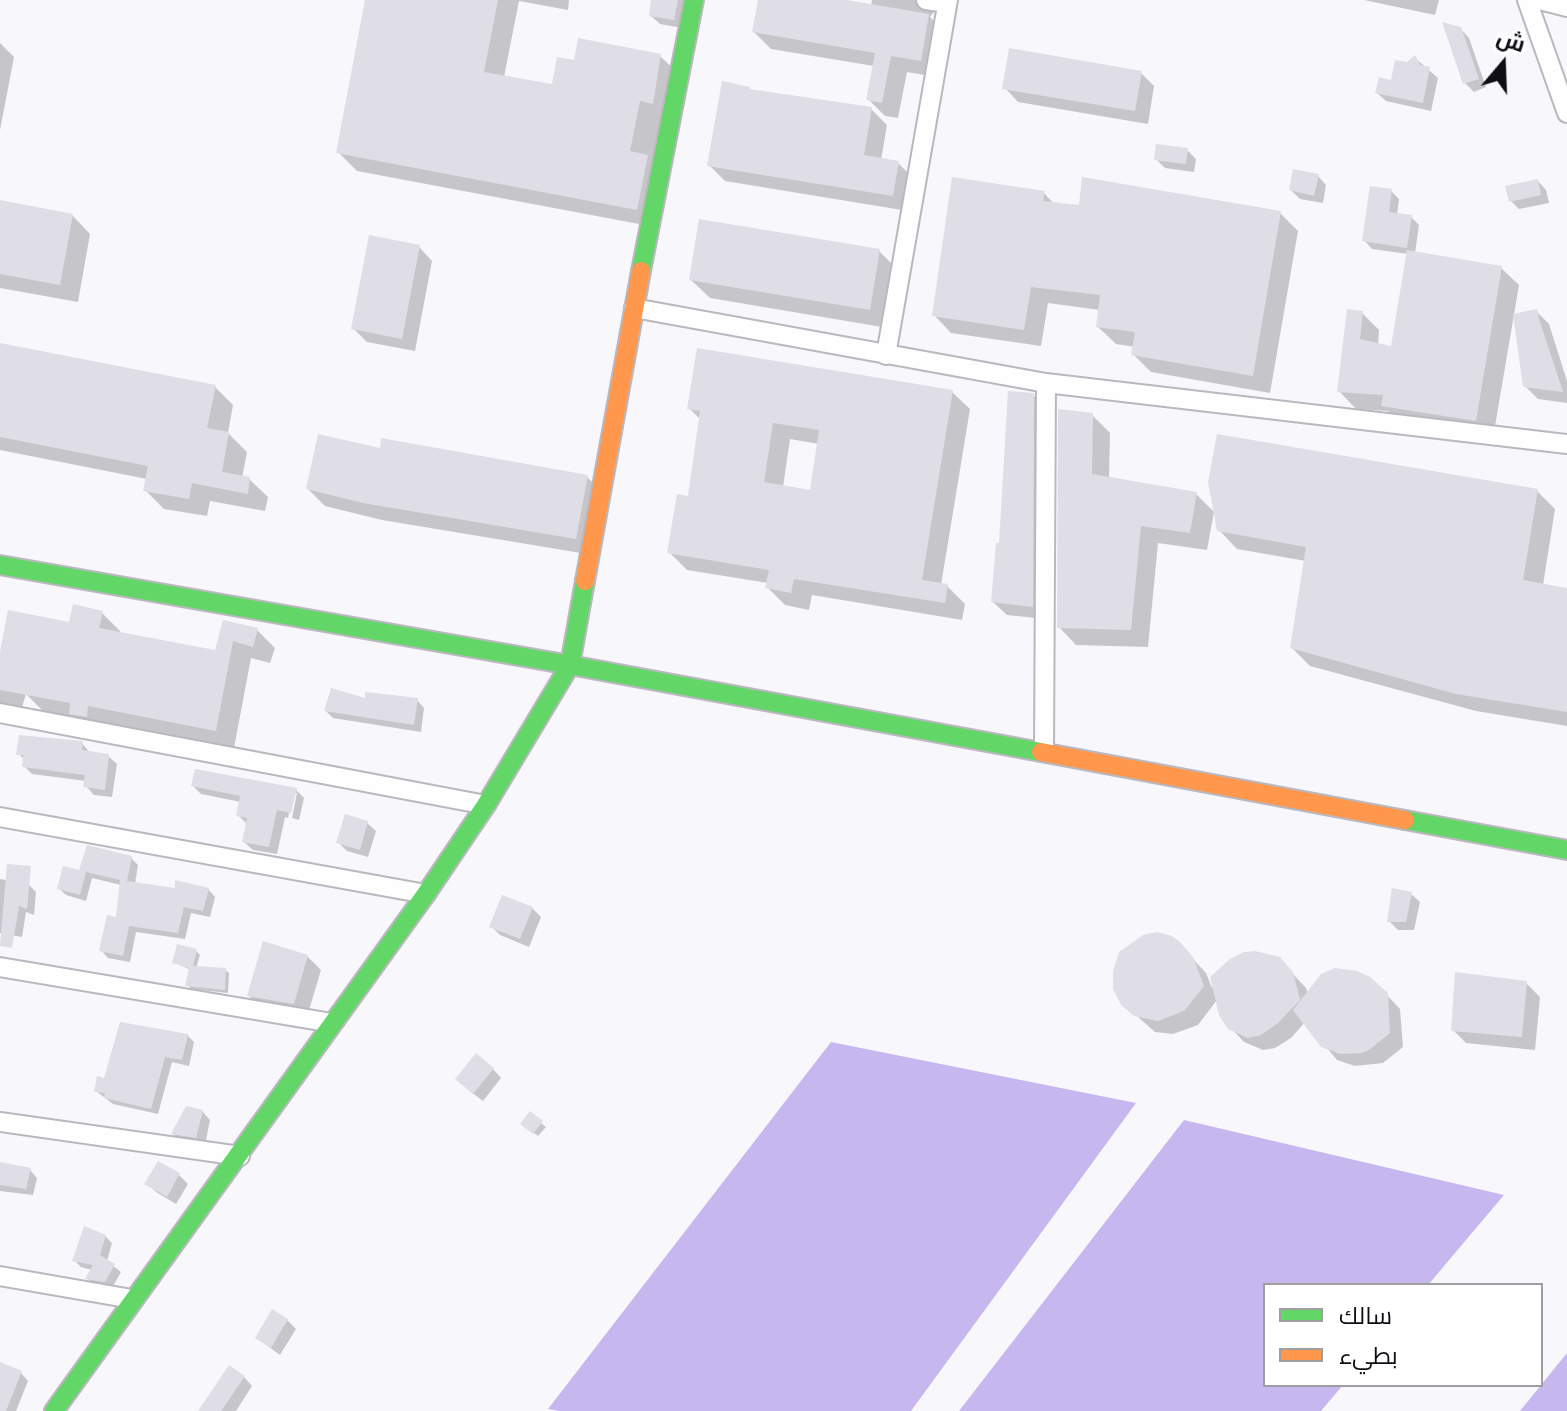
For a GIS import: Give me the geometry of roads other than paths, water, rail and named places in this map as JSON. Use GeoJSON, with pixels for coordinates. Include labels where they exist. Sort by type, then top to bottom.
{"type":"FeatureCollection","features":[{"type":"Feature","properties":{"kind":"street"},"geometry":{"type":"LineString","coordinates":[[54,1411],[426,894],[486,805],[570,665],[634,308],[694,0]]}},
{"type":"Feature","properties":{"kind":"street"},"geometry":{"type":"LineString","coordinates":[[886,355],[947,2],[926,0]]}},
{"type":"Feature","properties":{"kind":"street"},"geometry":{"type":"LineString","coordinates":[[1527,0],[1567,113]]}},
{"type":"Feature","properties":{"kind":"street"},"geometry":{"type":"LineString","coordinates":[[1540,0],[1567,7]]}},
{"type":"Feature","properties":{"kind":"street"},"geometry":{"type":"LineString","coordinates":[[634,308],[1046,383],[1567,444]]}},
{"type":"Feature","properties":{"kind":"street"},"geometry":{"type":"LineString","coordinates":[[1044,751],[1046,383]]}},
{"type":"Feature","properties":{"kind":"street"},"geometry":{"type":"LineString","coordinates":[[0,565],[1044,751],[1567,850]]}},
{"type":"Feature","properties":{"kind":"street"},"geometry":{"type":"LineString","coordinates":[[0,713],[486,805]]}},
{"type":"Feature","properties":{"kind":"street"},"geometry":{"type":"LineString","coordinates":[[0,817],[426,894]]}},
{"type":"Feature","properties":{"kind":"street"},"geometry":{"type":"LineString","coordinates":[[0,967],[332,1023]]}},
{"type":"Feature","properties":{"kind":"street"},"geometry":{"type":"LineString","coordinates":[[0,1122],[240,1156]]}},
{"type":"Feature","properties":{"kind":"street"},"geometry":{"type":"LineString","coordinates":[[0,1276],[132,1299]]}}]}
